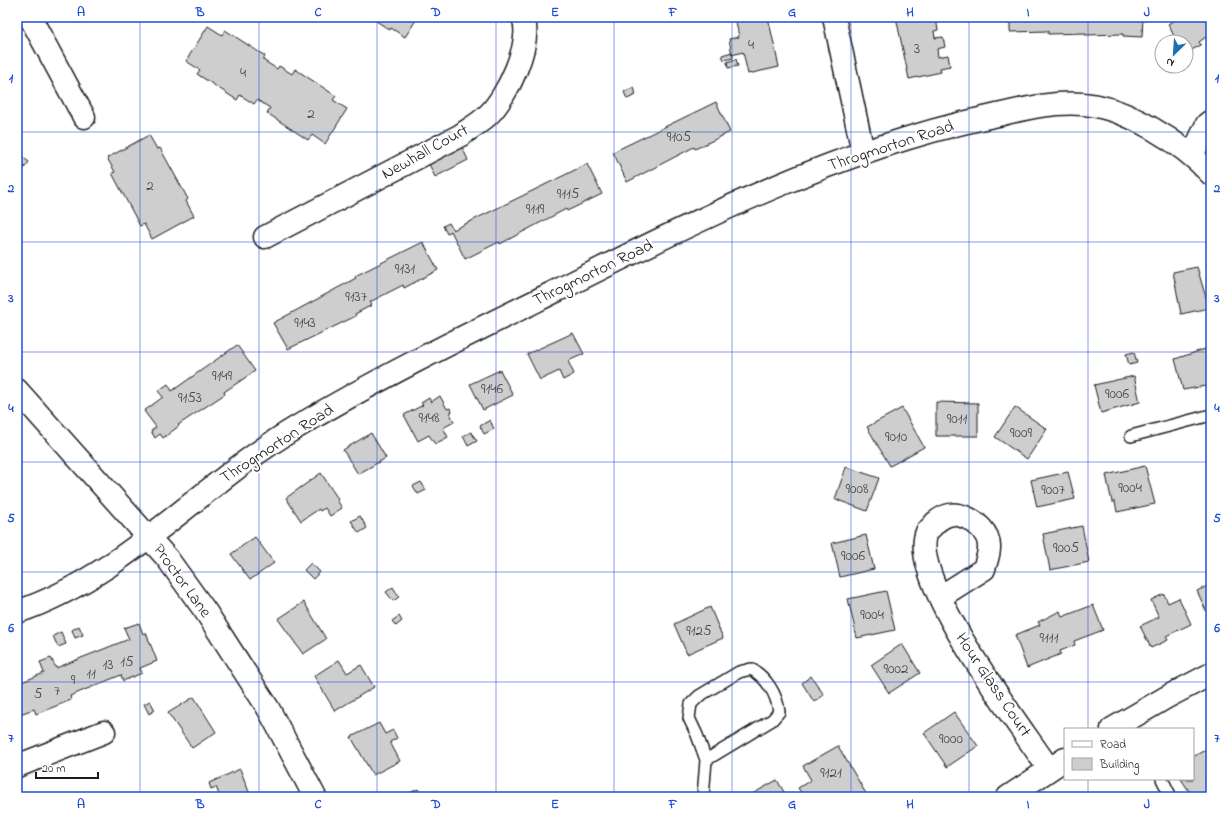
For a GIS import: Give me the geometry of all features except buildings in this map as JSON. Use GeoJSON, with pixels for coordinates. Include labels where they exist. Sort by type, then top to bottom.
{"type":"FeatureCollection","features":[{"type":"Feature","properties":{"kind":"street"},"geometry":{"type":"LineString","coordinates":[[30,17],[84,117]]}},
{"type":"Feature","properties":{"kind":"street","name":"Newhall Court"},"geometry":{"type":"LineString","coordinates":[[265,237],[461,135],[488,115],[501,97],[515,72],[524,46],[525,22],[523,17]]}},
{"type":"Feature","properties":{"kind":"street"},"geometry":{"type":"LineString","coordinates":[[834,17],[863,152]]}},
{"type":"Feature","properties":{"kind":"street","name":"Throgmorton Road"},"geometry":{"type":"LineString","coordinates":[[17,612],[44,603],[93,578],[149,536],[206,490],[295,428],[420,359],[711,214],[863,152],[899,140],[972,121],[1048,104],[1076,103],[1089,104],[1107,109],[1149,125],[1170,138],[1211,174]]}},
{"type":"Feature","properties":{"kind":"street"},"geometry":{"type":"LineString","coordinates":[[1192,156],[1205,128],[1211,121]]}},
{"type":"Feature","properties":{"kind":"street","name":"Proctor Lane"},"geometry":{"type":"LineString","coordinates":[[17,390],[149,536],[167,558],[206,612],[264,702],[315,797]]}},
{"type":"Feature","properties":{"kind":"street","name":"Hour Glass Court"},"geometry":{"type":"LineString","coordinates":[[940,597],[956,632],[1057,764]]}},
{"type":"Feature","properties":{"kind":"street"},"geometry":{"type":"LineString","coordinates":[[1125,725],[1211,674]]}},
{"type":"Feature","properties":{"kind":"street"},"geometry":{"type":"LineString","coordinates":[[17,766],[104,732]]}},
{"type":"Feature","properties":{"kind":"street"},"geometry":{"type":"LineString","coordinates":[[1008,797],[1057,764]]}},
{"type":"Feature","properties":{"kind":"lane"},"geometry":{"type":"LineString","coordinates":[[1131,436],[1211,415]]}},
{"type":"Feature","properties":{"kind":"lane"},"geometry":{"type":"LineString","coordinates":[[703,797],[706,760],[697,734],[689,718],[691,704],[699,696],[740,672],[751,668],[761,674],[777,700],[779,712],[772,720],[706,760]]}},
{"type":"Feature","properties":{"kind":"lane"},"geometry":{"type":"LineString","coordinates":[[1163,780],[1172,797]]}}]}
